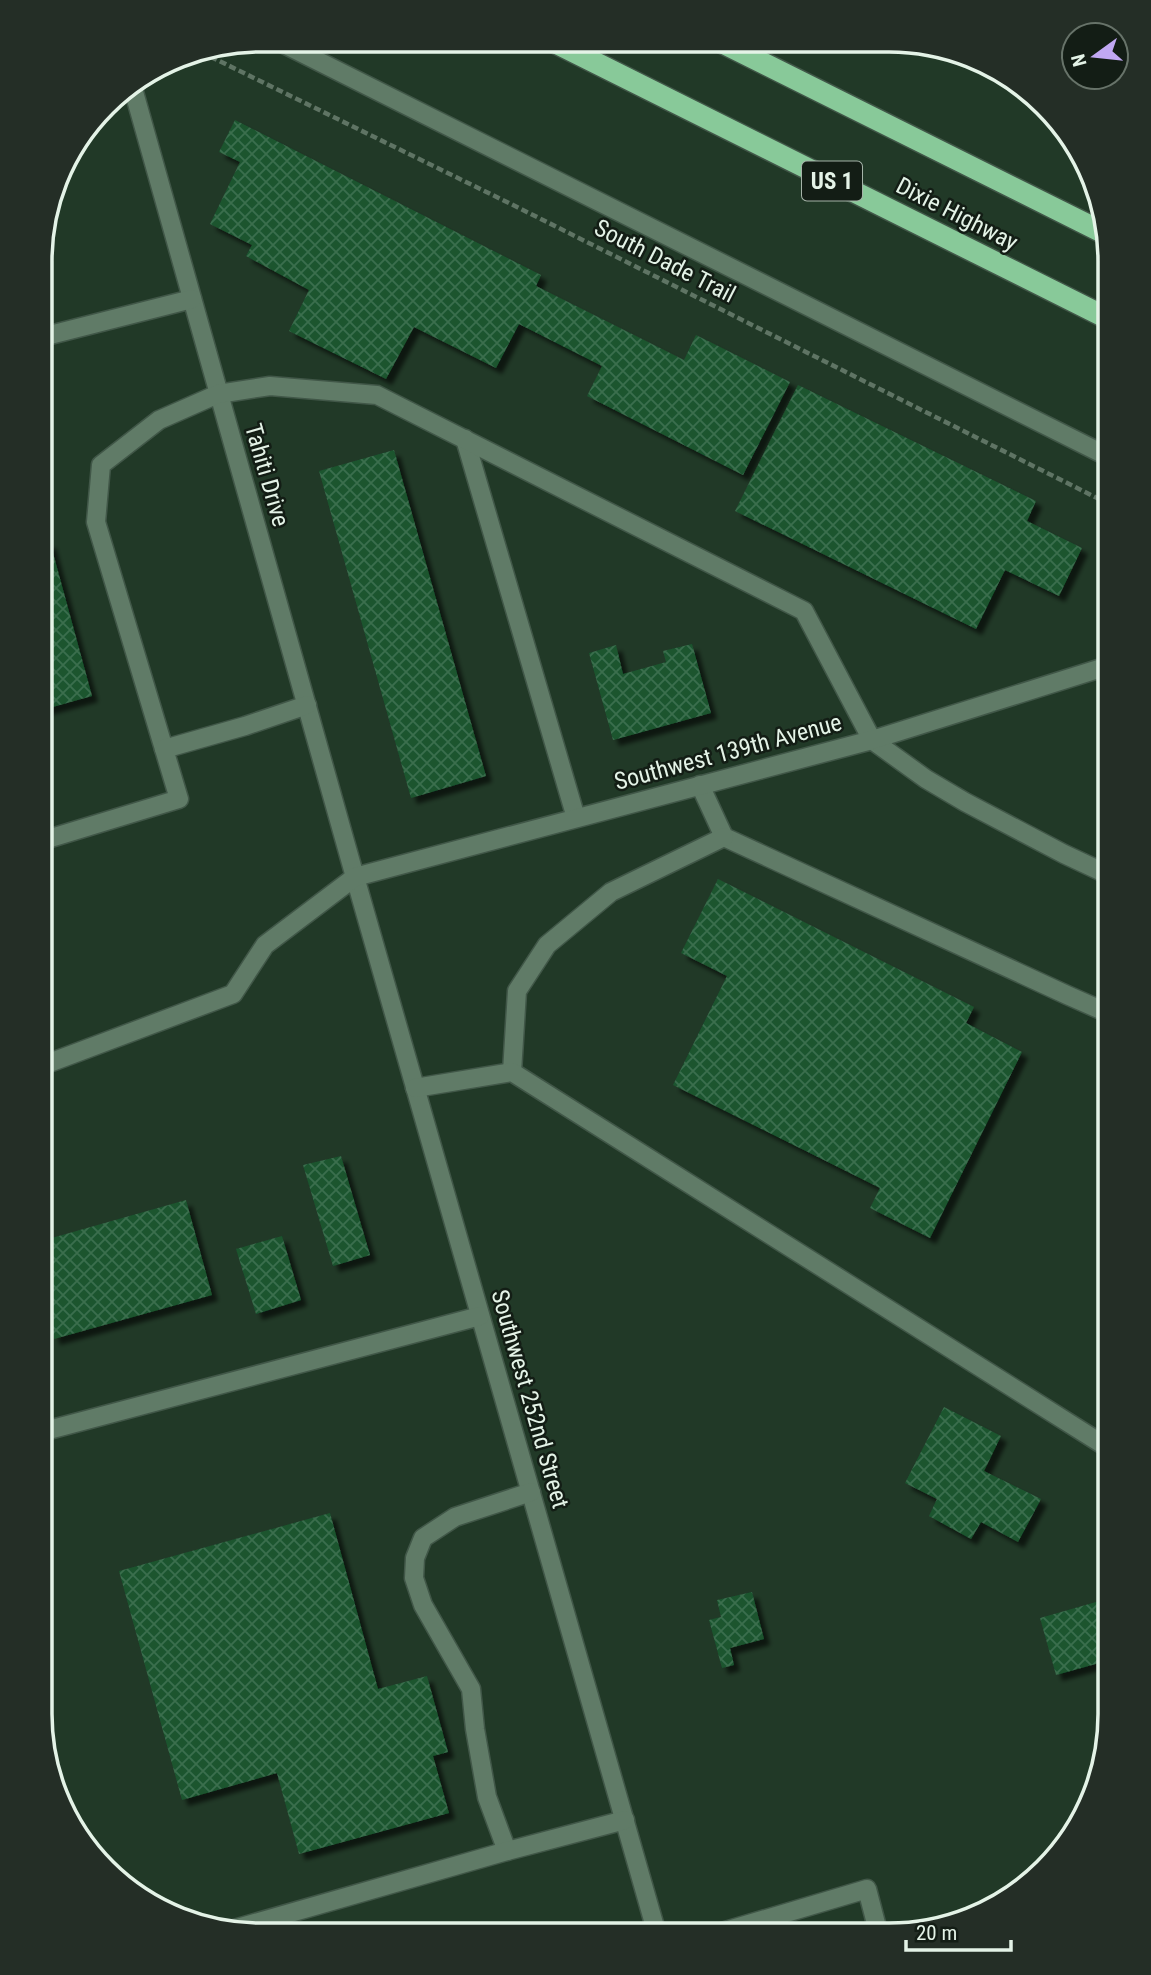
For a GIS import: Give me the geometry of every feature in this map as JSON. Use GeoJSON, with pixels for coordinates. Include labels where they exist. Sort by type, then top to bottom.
{"type":"FeatureCollection","features":[{"type":"Feature","properties":{"kind":"highway","name":"Dixie Highway"},"geometry":{"type":"LineString","coordinates":[[574,52],[1098,314]]}},
{"type":"Feature","properties":{"kind":"highway","name":"Dixie Highway"},"geometry":{"type":"LineString","coordinates":[[741,52],[1096,229]]}},
{"type":"Feature","properties":{"kind":"street"},"geometry":{"type":"LineString","coordinates":[[300,52],[1098,451]]}},
{"type":"Feature","properties":{"kind":"street","name":"Tahiti Drive"},"geometry":{"type":"LineString","coordinates":[[134,97],[355,877]]}},
{"type":"Feature","properties":{"kind":"street"},"geometry":{"type":"LineString","coordinates":[[52,334],[192,299]]}},
{"type":"Feature","properties":{"kind":"street"},"geometry":{"type":"LineString","coordinates":[[52,838],[179,799],[96,522],[101,465],[159,420],[218,394],[270,386],[377,395],[804,611],[872,740],[926,779],[955,796],[1098,870]]}},
{"type":"Feature","properties":{"kind":"street"},"geometry":{"type":"LineString","coordinates":[[465,439],[576,818]]}},
{"type":"Feature","properties":{"kind":"street","name":"Southwest 139th Avenue"},"geometry":{"type":"LineString","coordinates":[[355,877],[872,740],[1098,669]]}},
{"type":"Feature","properties":{"kind":"street"},"geometry":{"type":"LineString","coordinates":[[163,749],[307,705]]}},
{"type":"Feature","properties":{"kind":"street"},"geometry":{"type":"LineString","coordinates":[[701,785],[724,837],[1098,1008]]}},
{"type":"Feature","properties":{"kind":"street"},"geometry":{"type":"LineString","coordinates":[[512,1072],[517,991],[547,945],[611,892],[724,837]]}},
{"type":"Feature","properties":{"kind":"street"},"geometry":{"type":"LineString","coordinates":[[52,1062],[233,994],[265,945],[355,877]]}},
{"type":"Feature","properties":{"kind":"street","name":"Southwest 252nd Street"},"geometry":{"type":"LineString","coordinates":[[355,877],[654,1923]]}},
{"type":"Feature","properties":{"kind":"street"},"geometry":{"type":"LineString","coordinates":[[415,1088],[512,1072],[1098,1441]]}},
{"type":"Feature","properties":{"kind":"street"},"geometry":{"type":"LineString","coordinates":[[52,1429],[480,1316]]}},
{"type":"Feature","properties":{"kind":"street"},"geometry":{"type":"LineString","coordinates":[[507,1851],[486,1797],[471,1689],[423,1605],[414,1578],[415,1558],[423,1538],[455,1517],[531,1492]]}},
{"type":"Feature","properties":{"kind":"street"},"geometry":{"type":"LineString","coordinates":[[256,1923],[625,1820]]}},
{"type":"Feature","properties":{"kind":"street"},"geometry":{"type":"LineString","coordinates":[[752,1923],[867,1889],[876,1923]]}},
{"type":"Feature","properties":{"kind":"path","name":"South Dade Trail"},"geometry":{"type":"LineString","coordinates":[[214,59],[1098,498]]}},
{"type":"Feature","properties":{"kind":"building"},"geometry":{"type":"Polygon","coordinates":[[[235,120],[541,275],[536,286],[684,360],[696,335],[790,382],[743,475],[587,396],[602,366],[519,324],[496,368],[414,327],[386,379],[289,331],[309,290],[246,256],[252,245],[210,224],[240,162],[219,152],[235,120]]]}},
{"type":"Feature","properties":{"kind":"building"},"geometry":{"type":"Polygon","coordinates":[[[798,385],[1036,501],[1027,521],[1082,548],[1059,596],[1005,570],[976,629],[735,511],[798,385]]]}},
{"type":"Feature","properties":{"kind":"building"},"geometry":{"type":"Polygon","coordinates":[[[394,450],[486,776],[411,798],[319,471],[394,450]]]}},
{"type":"Feature","properties":{"kind":"building"},"geometry":{"type":"Polygon","coordinates":[[[52,549],[92,696],[52,707],[52,549]]]}},
{"type":"Feature","properties":{"kind":"building"},"geometry":{"type":"Polygon","coordinates":[[[692,644],[711,713],[613,740],[589,653],[616,645],[623,674],[666,662],[663,651],[692,644]]]}},
{"type":"Feature","properties":{"kind":"building"},"geometry":{"type":"Polygon","coordinates":[[[718,879],[974,1007],[966,1023],[1022,1052],[930,1238],[870,1208],[880,1188],[673,1085],[727,976],[681,953],[718,879]]]}},
{"type":"Feature","properties":{"kind":"building"},"geometry":{"type":"Polygon","coordinates":[[[341,1156],[370,1255],[333,1266],[303,1165],[341,1156]]]}},
{"type":"Feature","properties":{"kind":"building"},"geometry":{"type":"Polygon","coordinates":[[[186,1200],[212,1295],[54,1339],[52,1238],[186,1200]]]}},
{"type":"Feature","properties":{"kind":"building"},"geometry":{"type":"Polygon","coordinates":[[[282,1236],[301,1300],[256,1314],[236,1249],[282,1236]]]}},
{"type":"Feature","properties":{"kind":"building"},"geometry":{"type":"Polygon","coordinates":[[[944,1407],[1001,1436],[984,1471],[1041,1499],[1018,1542],[981,1522],[971,1539],[929,1516],[937,1499],[905,1483],[944,1407]]]}},
{"type":"Feature","properties":{"kind":"building"},"geometry":{"type":"Polygon","coordinates":[[[330,1513],[378,1689],[427,1676],[448,1752],[433,1756],[449,1813],[299,1854],[277,1773],[182,1800],[119,1571],[330,1513]]]}},
{"type":"Feature","properties":{"kind":"building"},"geometry":{"type":"Polygon","coordinates":[[[752,1592],[764,1639],[730,1648],[734,1665],[722,1668],[709,1620],[721,1617],[717,1600],[752,1592]]]}},
{"type":"Feature","properties":{"kind":"building"},"geometry":{"type":"Polygon","coordinates":[[[1098,1601],[1098,1663],[1056,1675],[1040,1618],[1098,1601]]]}}]}
